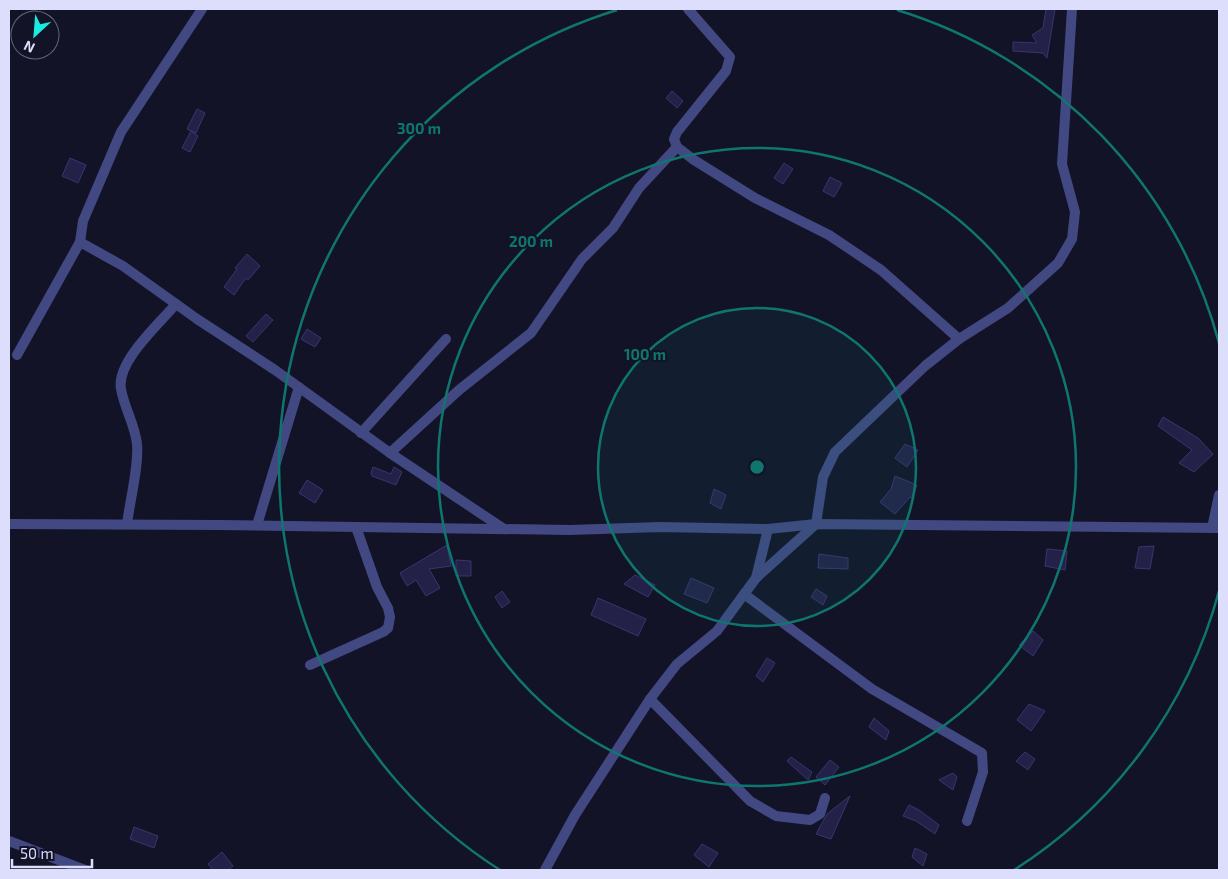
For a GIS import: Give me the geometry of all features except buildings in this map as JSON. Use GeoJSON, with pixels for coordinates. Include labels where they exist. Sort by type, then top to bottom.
{"type":"FeatureCollection","features":[{"type":"Feature","properties":{"kind":"street"},"geometry":{"type":"LineString","coordinates":[[17,355],[80,242],[83,221],[121,132],[202,9]]}},
{"type":"Feature","properties":{"kind":"street"},"geometry":{"type":"LineString","coordinates":[[688,9],[730,57],[726,72],[677,132],[674,139],[677,146],[694,160],[755,198],[829,235],[881,270],[959,340]]}},
{"type":"Feature","properties":{"kind":"street"},"geometry":{"type":"LineString","coordinates":[[545,870],[576,815],[650,699],[677,664],[717,632],[756,578],[816,524],[823,477],[835,452],[925,366],[959,340],[1008,308],[1058,263],[1072,239],[1075,212],[1062,164],[1072,9]]}},
{"type":"Feature","properties":{"kind":"street"},"geometry":{"type":"LineString","coordinates":[[390,453],[459,390],[531,333],[582,259],[613,228],[639,188],[677,146]]}},
{"type":"Feature","properties":{"kind":"street"},"geometry":{"type":"LineString","coordinates":[[80,242],[123,266],[299,387],[361,433],[504,530]]}},
{"type":"Feature","properties":{"kind":"street"},"geometry":{"type":"LineString","coordinates":[[127,524],[137,460],[137,442],[121,388],[121,376],[127,361],[176,304]]}},
{"type":"Feature","properties":{"kind":"street"},"geometry":{"type":"LineString","coordinates":[[361,433],[446,339]]}},
{"type":"Feature","properties":{"kind":"street"},"geometry":{"type":"LineString","coordinates":[[257,525],[299,387]]}},
{"type":"Feature","properties":{"kind":"street"},"geometry":{"type":"LineString","coordinates":[[9,524],[257,525],[504,530],[660,527],[768,529],[816,524],[1216,528],[1219,495]]}},
{"type":"Feature","properties":{"kind":"street"},"geometry":{"type":"LineString","coordinates":[[310,665],[388,628],[390,617],[388,608],[377,587],[356,527]]}},
{"type":"Feature","properties":{"kind":"street"},"geometry":{"type":"LineString","coordinates":[[756,578],[768,529]]}},
{"type":"Feature","properties":{"kind":"street"},"geometry":{"type":"LineString","coordinates":[[744,594],[872,689],[982,753],[983,772],[967,821]]}},
{"type":"Feature","properties":{"kind":"street"},"geometry":{"type":"LineString","coordinates":[[650,699],[750,800],[776,816],[810,820],[820,814],[825,798]]}},
{"type":"Feature","properties":{"kind":"street"},"geometry":{"type":"LineString","coordinates":[[9,841],[85,870]]}}]}
